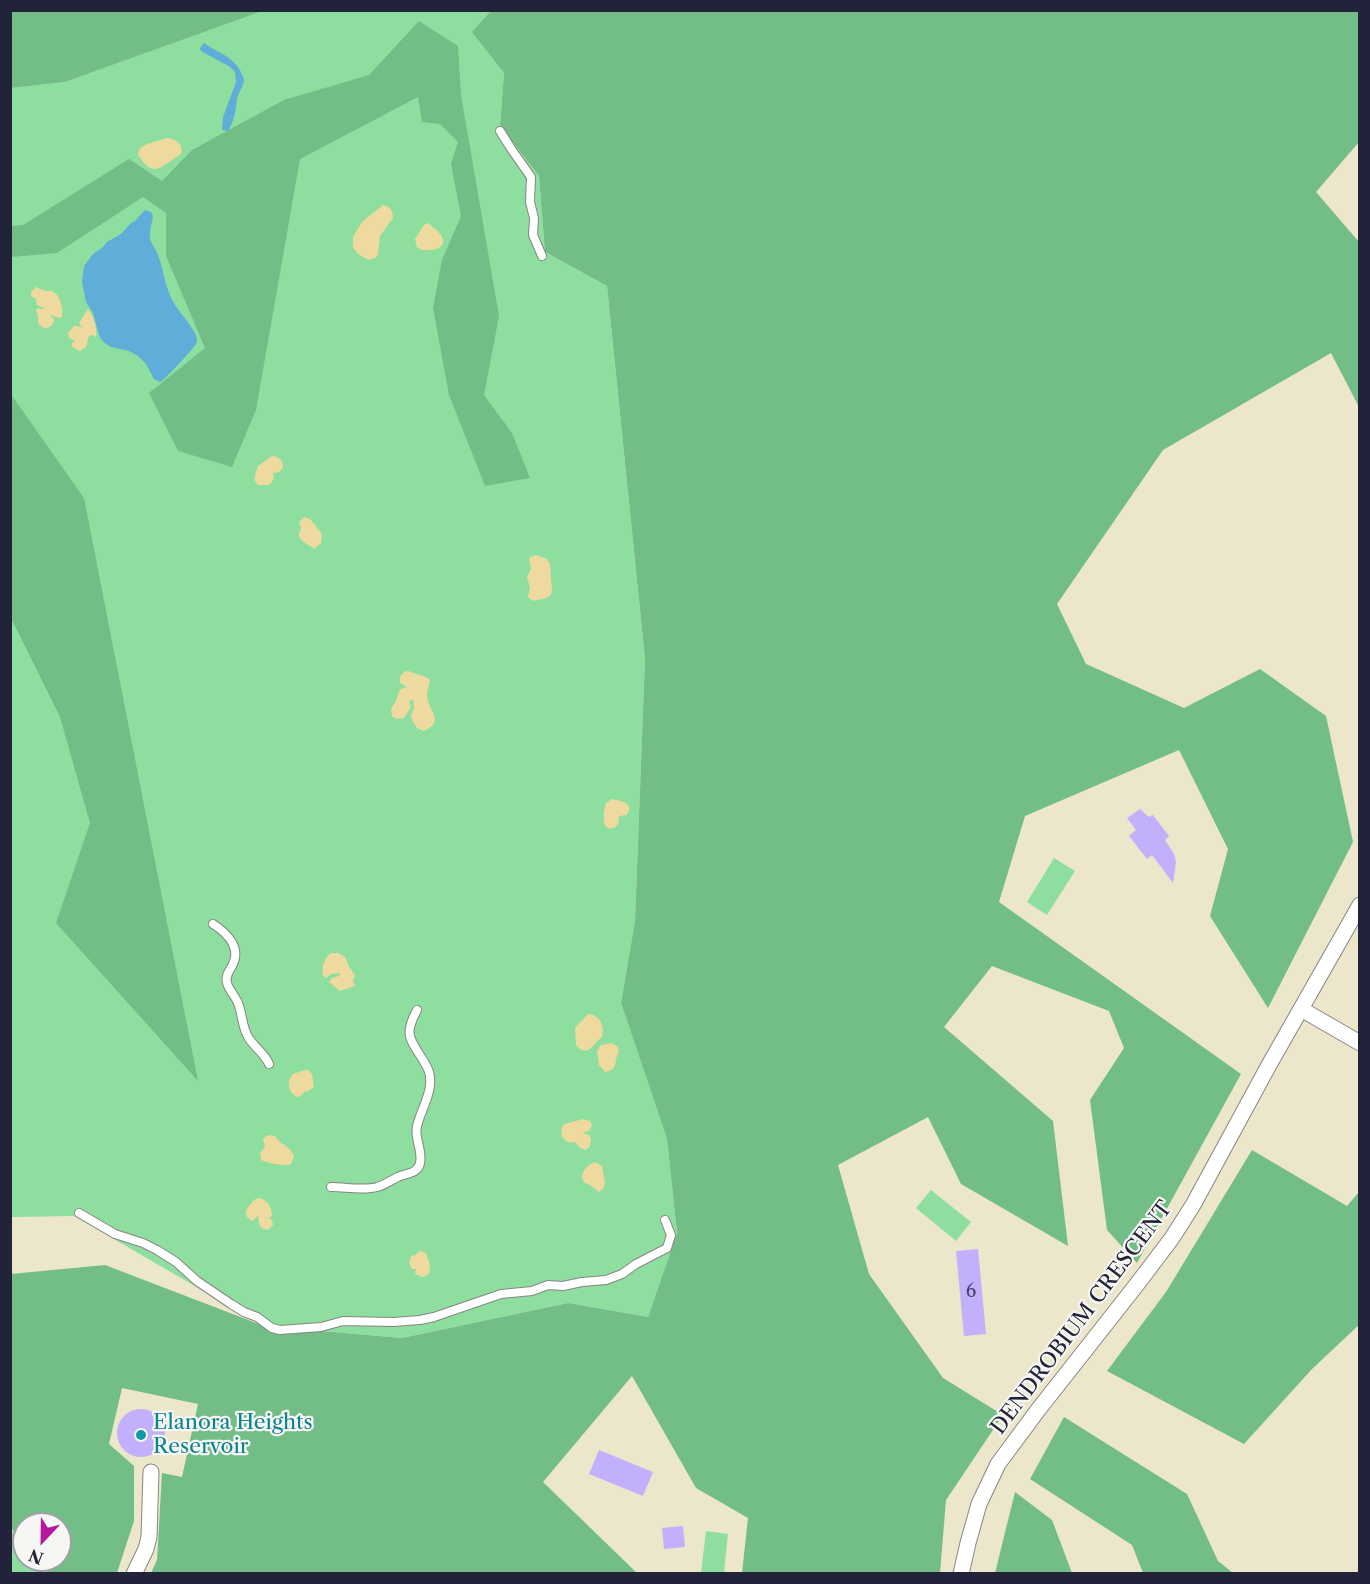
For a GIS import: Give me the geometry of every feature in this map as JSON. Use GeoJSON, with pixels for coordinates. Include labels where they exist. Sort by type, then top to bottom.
{"type":"FeatureCollection","features":[{"type":"Feature","properties":{"kind":"street","name":"DENDROBIUM CRESCENT"},"geometry":{"type":"LineString","coordinates":[[961,1574],[979,1504],[998,1464],[1172,1238],[1193,1205],[1359,905]]}},
{"type":"Feature","properties":{"kind":"street"},"geometry":{"type":"LineString","coordinates":[[1301,1009],[1359,1043]]}},
{"type":"Feature","properties":{"kind":"street"},"geometry":{"type":"LineString","coordinates":[[134,1574],[149,1537],[151,1472]]}},
{"type":"Feature","properties":{"kind":"lane"},"geometry":{"type":"LineString","coordinates":[[500,131],[531,177],[530,202],[534,218],[533,235],[542,256]]}},
{"type":"Feature","properties":{"kind":"lane"},"geometry":{"type":"LineString","coordinates":[[213,924],[227,935],[234,945],[235,958],[227,975],[227,984],[237,1001],[247,1036],[269,1064]]}},
{"type":"Feature","properties":{"kind":"lane"},"geometry":{"type":"LineString","coordinates":[[331,1186],[367,1189],[376,1187],[413,1172],[419,1166],[417,1131],[430,1078],[427,1067],[408,1033],[417,1010]]}},
{"type":"Feature","properties":{"kind":"lane"},"geometry":{"type":"LineString","coordinates":[[79,1213],[115,1234],[157,1250],[231,1304],[257,1317],[272,1328],[280,1330],[321,1327],[343,1321],[420,1320],[501,1294],[532,1291],[548,1285],[563,1286],[606,1281],[667,1248],[671,1235],[665,1220]]}},
{"type":"Feature","properties":{"kind":"green space"},"geometry":{"type":"Polygon","coordinates":[[[492,10],[1359,11],[1359,142],[1316,192],[1359,242],[1359,407],[1331,353],[1163,450],[1057,604],[1086,664],[1184,708],[1260,669],[1326,716],[1353,842],[1268,1008],[1210,916],[1228,849],[1179,750],[1025,816],[999,902],[1241,1074],[1137,1263],[1107,1230],[1090,1100],[1124,1048],[1109,1011],[992,966],[944,1027],[1053,1121],[1068,1246],[961,1184],[928,1117],[838,1165],[869,1274],[943,1378],[1003,1415],[946,1500],[940,1573],[742,1573],[748,1518],[696,1488],[632,1376],[543,1482],[637,1573],[151,1573],[157,1560],[162,1473],[182,1477],[198,1404],[122,1388],[109,1444],[134,1466],[134,1521],[117,1573],[37,1573],[72,1572],[72,1512],[12,1512],[12,1529],[11,1527],[11,1274],[105,1265],[264,1326],[402,1338],[568,1303],[648,1317],[677,1233],[667,1139],[621,1003],[635,921],[645,659],[607,286],[545,252],[539,176],[500,126],[504,73],[472,32],[492,10]]]}},
{"type":"Feature","properties":{"kind":"green space"},"geometry":{"type":"Polygon","coordinates":[[[10,11],[263,11],[65,82],[11,88],[10,11]]]}},
{"type":"Feature","properties":{"kind":"green space"},"geometry":{"type":"Polygon","coordinates":[[[263,11],[492,11],[473,32],[504,73],[500,126],[539,176],[545,252],[607,286],[645,659],[635,921],[621,1003],[667,1139],[677,1233],[648,1317],[568,1303],[402,1338],[264,1326],[74,1216],[11,1217],[10,88],[65,82],[263,11]]]}},
{"type":"Feature","properties":{"kind":"green space"},"geometry":{"type":"Polygon","coordinates":[[[419,21],[458,46],[461,95],[499,316],[484,395],[512,433],[530,478],[485,486],[449,395],[433,308],[442,260],[461,216],[451,164],[458,142],[440,124],[422,122],[418,97],[300,159],[256,410],[232,467],[178,451],[149,393],[205,348],[166,256],[166,213],[143,197],[57,253],[11,257],[10,226],[23,225],[129,159],[162,181],[192,150],[284,100],[369,75],[419,21]]]}},
{"type":"Feature","properties":{"kind":"green space"},"geometry":{"type":"Polygon","coordinates":[[[10,393],[84,498],[198,1081],[56,923],[90,823],[60,717],[11,618],[10,393]]]}},
{"type":"Feature","properties":{"kind":"green space"},"geometry":{"type":"Polygon","coordinates":[[[1054,858],[1075,871],[1047,915],[1027,902],[1054,858]]]}},
{"type":"Feature","properties":{"kind":"green space"},"geometry":{"type":"Polygon","coordinates":[[[1252,1150],[1347,1206],[1359,1192],[1360,1324],[1312,1369],[1244,1444],[1107,1371],[1166,1292],[1252,1150]]]}},
{"type":"Feature","properties":{"kind":"green space"},"geometry":{"type":"Polygon","coordinates":[[[931,1190],[971,1222],[956,1241],[916,1208],[931,1190]]]}},
{"type":"Feature","properties":{"kind":"green space"},"geometry":{"type":"Polygon","coordinates":[[[1064,1417],[1187,1494],[1218,1561],[1233,1573],[1143,1573],[1132,1545],[1030,1479],[1064,1417]]]}},
{"type":"Feature","properties":{"kind":"green space"},"geometry":{"type":"Polygon","coordinates":[[[1015,1492],[1052,1520],[1072,1573],[995,1573],[1015,1492]]]}},
{"type":"Feature","properties":{"kind":"green space"},"geometry":{"type":"Polygon","coordinates":[[[10,1527],[12,1530],[12,1572],[37,1573],[11,1573],[10,1527]]]}},
{"type":"Feature","properties":{"kind":"green space"},"geometry":{"type":"Polygon","coordinates":[[[706,1531],[728,1534],[724,1573],[701,1573],[706,1531]]]}},
{"type":"Feature","properties":{"kind":"sand"},"geometry":{"type":"Polygon","coordinates":[[[167,138],[178,143],[181,147],[181,154],[163,166],[153,169],[149,167],[138,154],[140,148],[167,138]]]}},
{"type":"Feature","properties":{"kind":"sand"},"geometry":{"type":"Polygon","coordinates":[[[383,205],[391,209],[393,218],[380,236],[378,255],[369,260],[358,254],[353,247],[353,237],[362,222],[383,205]]]}},
{"type":"Feature","properties":{"kind":"sand"},"geometry":{"type":"Polygon","coordinates":[[[428,223],[438,231],[443,242],[437,249],[422,250],[417,247],[415,239],[424,225],[428,223]]]}},
{"type":"Feature","properties":{"kind":"sand"},"geometry":{"type":"Polygon","coordinates":[[[36,287],[45,291],[51,290],[57,295],[61,304],[62,317],[51,315],[54,321],[48,328],[38,323],[36,310],[44,308],[37,305],[36,299],[31,296],[31,292],[36,287]]]}},
{"type":"Feature","properties":{"kind":"sand"},"geometry":{"type":"Polygon","coordinates":[[[88,309],[95,322],[96,337],[89,336],[86,347],[80,351],[72,347],[75,341],[69,338],[68,333],[74,326],[83,328],[79,323],[88,309]]]}},
{"type":"Feature","properties":{"kind":"sand"},"geometry":{"type":"Polygon","coordinates":[[[272,456],[280,459],[283,468],[273,473],[272,482],[269,485],[258,485],[255,479],[258,466],[272,456]]]}},
{"type":"Feature","properties":{"kind":"sand"},"geometry":{"type":"Polygon","coordinates":[[[304,517],[310,519],[322,534],[321,543],[315,548],[306,544],[299,537],[301,528],[299,522],[304,517]]]}},
{"type":"Feature","properties":{"kind":"sand"},"geometry":{"type":"Polygon","coordinates":[[[536,555],[547,559],[550,564],[552,591],[547,598],[533,601],[528,597],[530,587],[527,577],[531,569],[529,558],[536,555]]]}},
{"type":"Feature","properties":{"kind":"sand"},"geometry":{"type":"Polygon","coordinates":[[[408,671],[430,680],[427,696],[435,719],[431,727],[424,731],[417,728],[412,720],[413,699],[409,702],[411,707],[404,718],[396,719],[392,716],[391,709],[399,691],[407,687],[400,683],[400,677],[408,671]]]}},
{"type":"Feature","properties":{"kind":"sand"},"geometry":{"type":"Polygon","coordinates":[[[612,799],[626,803],[629,811],[627,815],[619,816],[618,825],[608,828],[604,822],[604,812],[606,803],[612,799]]]}},
{"type":"Feature","properties":{"kind":"sand"},"geometry":{"type":"Polygon","coordinates":[[[331,953],[338,953],[345,957],[355,975],[353,981],[355,986],[340,991],[329,982],[340,973],[331,974],[326,978],[323,976],[324,963],[331,953]]]}},
{"type":"Feature","properties":{"kind":"sand"},"geometry":{"type":"Polygon","coordinates":[[[588,1014],[596,1016],[602,1025],[603,1033],[593,1046],[584,1051],[576,1045],[575,1028],[588,1014]]]}},
{"type":"Feature","properties":{"kind":"sand"},"geometry":{"type":"Polygon","coordinates":[[[612,1043],[618,1047],[619,1052],[613,1069],[605,1072],[599,1065],[597,1051],[601,1045],[612,1043]]]}},
{"type":"Feature","properties":{"kind":"sand"},"geometry":{"type":"Polygon","coordinates":[[[305,1070],[312,1074],[314,1087],[297,1097],[290,1089],[290,1080],[293,1074],[305,1070]]]}},
{"type":"Feature","properties":{"kind":"sand"},"geometry":{"type":"Polygon","coordinates":[[[583,1119],[590,1121],[592,1125],[589,1131],[582,1133],[589,1135],[591,1139],[590,1147],[585,1150],[575,1142],[567,1142],[562,1134],[564,1124],[583,1119]]]}},
{"type":"Feature","properties":{"kind":"sand"},"geometry":{"type":"Polygon","coordinates":[[[268,1135],[275,1136],[291,1150],[294,1157],[291,1164],[280,1165],[261,1160],[260,1153],[265,1147],[263,1139],[268,1135]]]}},
{"type":"Feature","properties":{"kind":"sand"},"geometry":{"type":"Polygon","coordinates":[[[595,1162],[602,1166],[605,1183],[599,1192],[585,1183],[582,1177],[587,1167],[595,1162]]]}},
{"type":"Feature","properties":{"kind":"sand"},"geometry":{"type":"Polygon","coordinates":[[[258,1198],[266,1202],[271,1210],[272,1216],[269,1218],[273,1225],[268,1230],[261,1227],[258,1216],[252,1221],[246,1216],[246,1210],[258,1198]]]}},
{"type":"Feature","properties":{"kind":"sand"},"geometry":{"type":"Polygon","coordinates":[[[420,1251],[426,1253],[430,1265],[429,1274],[422,1277],[415,1274],[416,1269],[412,1269],[409,1263],[411,1256],[420,1251]]]}},
{"type":"Feature","properties":{"kind":"water"},"geometry":{"type":"Polygon","coordinates":[[[204,43],[234,62],[244,79],[228,131],[222,130],[223,117],[236,82],[235,72],[201,51],[200,48],[204,43]]]}},
{"type":"Feature","properties":{"kind":"water"},"geometry":{"type":"Polygon","coordinates":[[[145,210],[151,212],[153,216],[150,239],[158,255],[171,297],[197,338],[192,350],[160,382],[154,379],[146,364],[138,356],[129,351],[111,347],[101,339],[93,313],[86,302],[82,282],[84,266],[93,254],[121,234],[145,210]]]}},
{"type":"Feature","properties":{"kind":"building"},"geometry":{"type":"Polygon","coordinates":[[[1140,809],[1149,817],[1153,815],[1169,836],[1165,840],[1176,862],[1173,883],[1152,855],[1147,859],[1129,836],[1136,830],[1127,818],[1140,809]]]}},
{"type":"Feature","properties":{"kind":"building"},"geometry":{"type":"Polygon","coordinates":[[[978,1249],[986,1334],[964,1336],[956,1251],[978,1249]]]}},
{"type":"Feature","properties":{"kind":"building","name":"Elanora Heights Reservoir"},"geometry":{"type":"Polygon","coordinates":[[[136,1409],[146,1409],[158,1416],[165,1428],[165,1438],[158,1450],[146,1457],[136,1457],[121,1446],[117,1438],[117,1428],[128,1413],[136,1409]]]}},
{"type":"Feature","properties":{"kind":"building"},"geometry":{"type":"Polygon","coordinates":[[[599,1450],[653,1472],[643,1496],[589,1474],[599,1450]]]}},
{"type":"Feature","properties":{"kind":"building"},"geometry":{"type":"Polygon","coordinates":[[[683,1526],[685,1547],[664,1549],[662,1528],[683,1526]]]}},
{"type":"Feature","properties":{"kind":"place","name":"Elanora Heights Reservoir"},"geometry":{"type":"Point","coordinates":[141,1435]}}]}
